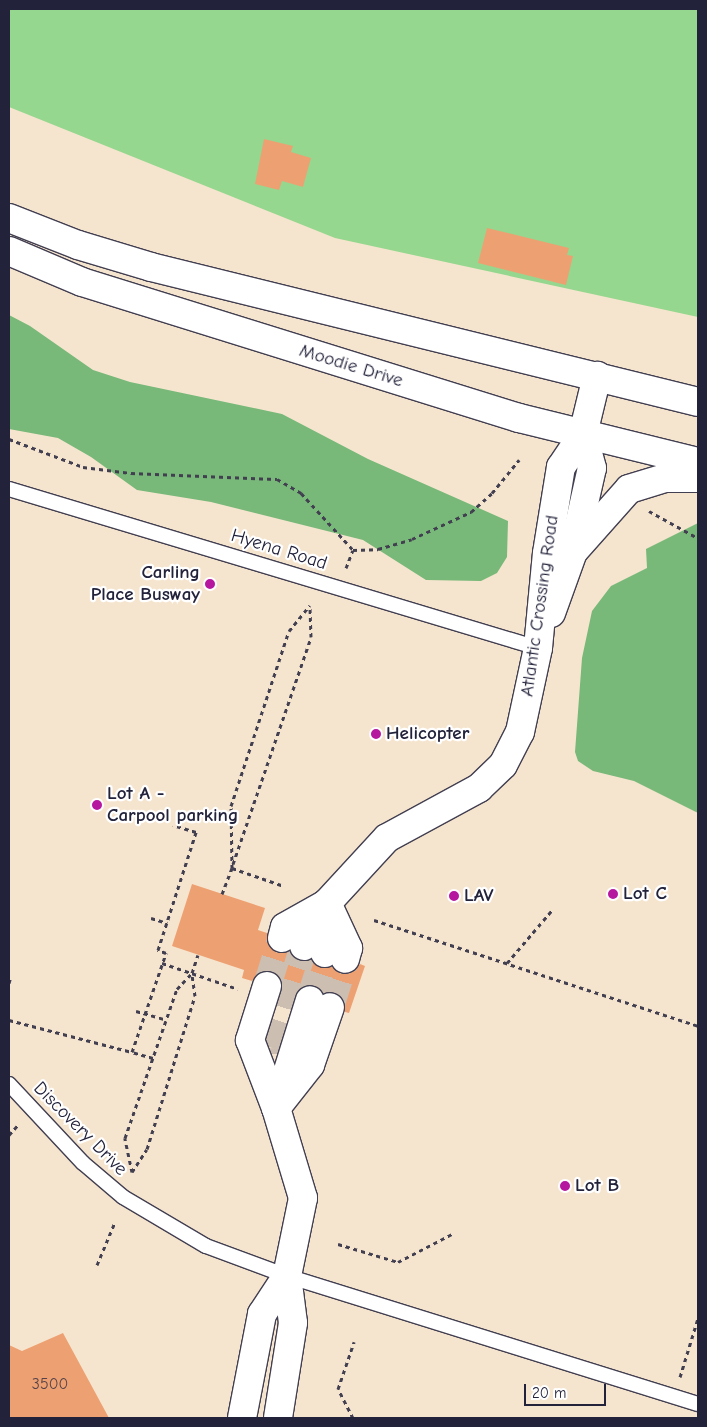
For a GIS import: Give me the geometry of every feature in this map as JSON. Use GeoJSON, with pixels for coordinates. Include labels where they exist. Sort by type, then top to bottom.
{"type":"FeatureCollection","features":[{"type":"Feature","properties":{"kind":"street"},"geometry":{"type":"LineString","coordinates":[[9,218],[124,260],[698,402]]}},
{"type":"Feature","properties":{"kind":"street","name":"Moodie Drive"},"geometry":{"type":"LineString","coordinates":[[9,251],[74,279],[519,418],[698,462]]}},
{"type":"Feature","properties":{"kind":"street"},"geometry":{"type":"LineString","coordinates":[[583,434],[598,376]]}},
{"type":"Feature","properties":{"kind":"street","name":"Atlantic Crossing Road"},"geometry":{"type":"LineString","coordinates":[[573,552],[592,468],[583,434]]}},
{"type":"Feature","properties":{"kind":"street","name":"Atlantic Crossing Road"},"geometry":{"type":"LineString","coordinates":[[327,903],[314,949],[285,927],[327,903],[387,838],[479,788],[503,765],[520,732],[538,648],[547,553],[561,467],[583,434]]}},
{"type":"Feature","properties":{"kind":"street"},"geometry":{"type":"LineString","coordinates":[[538,648],[573,552],[629,489],[665,478],[698,478]]}},
{"type":"Feature","properties":{"kind":"street"},"geometry":{"type":"LineString","coordinates":[[258,989],[250,1040],[276,1108],[302,1198],[287,1276],[292,1323],[278,1418]]}},
{"type":"Feature","properties":{"kind":"street"},"geometry":{"type":"LineString","coordinates":[[276,1108],[320,1004]]}},
{"type":"Feature","properties":{"kind":"street"},"geometry":{"type":"LineString","coordinates":[[242,1418],[262,1314],[287,1276]]}},
{"type":"Feature","properties":{"kind":"lane","name":"Hyena Road"},"geometry":{"type":"LineString","coordinates":[[9,489],[538,648]]}},
{"type":"Feature","properties":{"kind":"lane","name":"Discovery Drive"},"geometry":{"type":"LineString","coordinates":[[9,1084],[83,1163],[123,1197],[206,1246],[287,1276],[698,1404]]}},
{"type":"Feature","properties":{"kind":"path"},"geometry":{"type":"LineString","coordinates":[[9,439],[83,467],[131,473],[277,479],[300,493],[353,550],[378,549],[412,539],[471,512],[492,493],[519,460]]}},
{"type":"Feature","properties":{"kind":"path"},"geometry":{"type":"LineString","coordinates":[[647,509],[660,520],[687,529],[698,538]]}},
{"type":"Feature","properties":{"kind":"path"},"geometry":{"type":"LineString","coordinates":[[346,569],[353,550]]}},
{"type":"Feature","properties":{"kind":"path"},"geometry":{"type":"LineString","coordinates":[[222,894],[232,868],[311,637],[310,605],[289,631],[231,806],[232,868]]}},
{"type":"Feature","properties":{"kind":"path"},"geometry":{"type":"LineString","coordinates":[[132,1052],[166,953],[158,950],[196,832],[173,825]]}},
{"type":"Feature","properties":{"kind":"path"},"geometry":{"type":"LineString","coordinates":[[232,868],[284,886]]}},
{"type":"Feature","properties":{"kind":"path"},"geometry":{"type":"LineString","coordinates":[[507,963],[553,909]]}},
{"type":"Feature","properties":{"kind":"path"},"geometry":{"type":"LineString","coordinates":[[150,918],[167,923]]}},
{"type":"Feature","properties":{"kind":"path"},"geometry":{"type":"LineString","coordinates":[[374,920],[698,1026]]}},
{"type":"Feature","properties":{"kind":"path"},"geometry":{"type":"LineString","coordinates":[[192,973],[176,988],[167,1020],[125,1138],[132,1172],[147,1149],[196,996],[192,973],[198,955]]}},
{"type":"Feature","properties":{"kind":"path"},"geometry":{"type":"LineString","coordinates":[[162,963],[192,973],[258,989]]}},
{"type":"Feature","properties":{"kind":"path"},"geometry":{"type":"LineString","coordinates":[[9,983],[11,976]]}},
{"type":"Feature","properties":{"kind":"path"},"geometry":{"type":"LineString","coordinates":[[136,1011],[167,1020]]}},
{"type":"Feature","properties":{"kind":"path"},"geometry":{"type":"LineString","coordinates":[[9,1020],[153,1058]]}},
{"type":"Feature","properties":{"kind":"path"},"geometry":{"type":"LineString","coordinates":[[97,1265],[115,1222]]}},
{"type":"Feature","properties":{"kind":"path"},"geometry":{"type":"LineString","coordinates":[[338,1244],[398,1262],[454,1233]]}},
{"type":"Feature","properties":{"kind":"path"},"geometry":{"type":"LineString","coordinates":[[674,1397],[698,1318]]}},
{"type":"Feature","properties":{"kind":"path"},"geometry":{"type":"LineString","coordinates":[[353,1418],[338,1389],[354,1342]]}},
{"type":"Feature","properties":{"kind":"green space"},"geometry":{"type":"Polygon","coordinates":[[[9,9],[698,9],[698,317],[335,238],[9,107],[9,9]]]}},
{"type":"Feature","properties":{"kind":"green space"},"geometry":{"type":"Polygon","coordinates":[[[9,315],[30,326],[93,370],[130,382],[282,414],[368,459],[508,521],[507,557],[497,573],[481,581],[426,580],[363,540],[211,502],[137,490],[91,457],[58,438],[9,429],[9,315]]]}},
{"type":"Feature","properties":{"kind":"green space"},"geometry":{"type":"Polygon","coordinates":[[[698,523],[698,813],[634,781],[593,771],[578,761],[575,752],[582,658],[592,611],[611,586],[647,568],[646,549],[698,523]]]}},
{"type":"Feature","properties":{"kind":"building"},"geometry":{"type":"Polygon","coordinates":[[[264,139],[293,146],[291,152],[311,158],[303,187],[282,181],[279,190],[255,184],[264,139]]]}},
{"type":"Feature","properties":{"kind":"building"},"geometry":{"type":"Polygon","coordinates":[[[487,228],[569,248],[567,255],[573,256],[566,285],[478,263],[487,228]]]}},
{"type":"Feature","properties":{"kind":"building"},"geometry":{"type":"Polygon","coordinates":[[[192,884],[265,908],[258,930],[267,933],[267,942],[277,953],[290,951],[297,960],[311,960],[317,966],[332,967],[341,974],[349,974],[360,964],[365,966],[349,1013],[345,1012],[342,997],[336,992],[324,993],[315,985],[307,985],[295,995],[282,991],[282,982],[272,971],[263,971],[252,981],[242,978],[244,970],[172,946],[192,884]]]}},
{"type":"Feature","properties":{"kind":"building"},"geometry":{"type":"Polygon","coordinates":[[[63,1333],[109,1418],[9,1418],[9,1345],[22,1351],[63,1333]]]}},
{"type":"Feature","properties":{"kind":"tunnel"},"geometry":{"type":"LineString","coordinates":[[267,986],[282,938]]}},
{"type":"Feature","properties":{"kind":"tunnel"},"geometry":{"type":"LineString","coordinates":[[275,1096],[272,1048],[304,946]]}},
{"type":"Feature","properties":{"kind":"tunnel"},"geometry":{"type":"LineString","coordinates":[[310,1000],[325,953]]}},
{"type":"Feature","properties":{"kind":"tunnel"},"geometry":{"type":"LineString","coordinates":[[330,1007],[345,959]]}},
{"type":"Feature","properties":{"kind":"place","name":"Carling Place Busway"},"geometry":{"type":"Point","coordinates":[210,584]}},
{"type":"Feature","properties":{"kind":"place","name":"Helicopter"},"geometry":{"type":"Point","coordinates":[376,734]}},
{"type":"Feature","properties":{"kind":"place","name":"Lot A - Carpool parking"},"geometry":{"type":"Point","coordinates":[97,805]}},
{"type":"Feature","properties":{"kind":"place","name":"Lot C"},"geometry":{"type":"Point","coordinates":[613,894]}},
{"type":"Feature","properties":{"kind":"place","name":"LAV"},"geometry":{"type":"Point","coordinates":[454,896]}},
{"type":"Feature","properties":{"kind":"place","name":"Lot B"},"geometry":{"type":"Point","coordinates":[565,1186]}}]}
